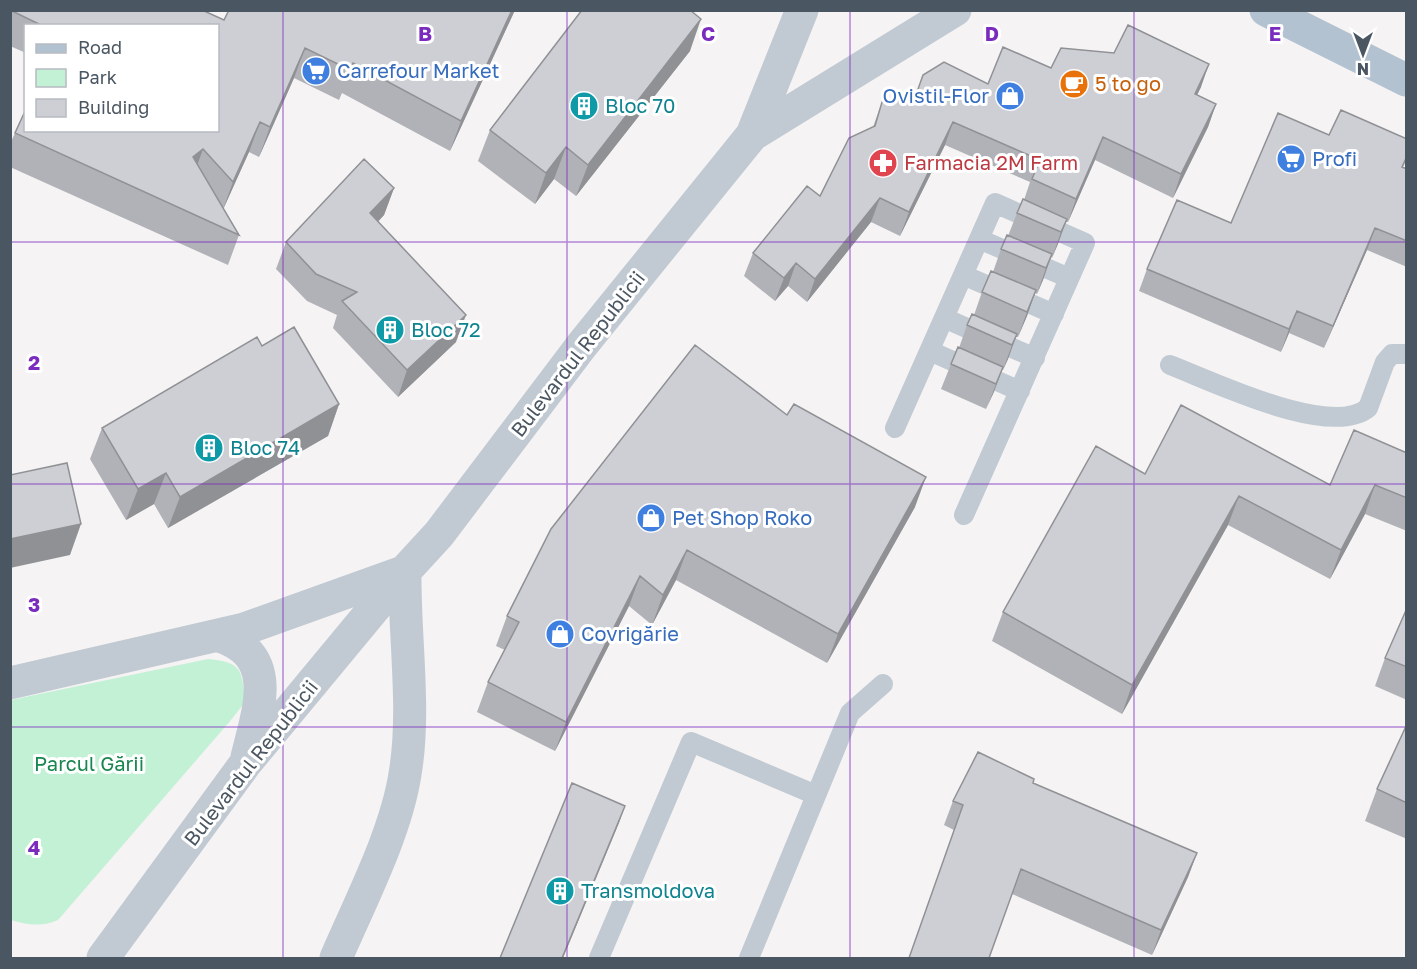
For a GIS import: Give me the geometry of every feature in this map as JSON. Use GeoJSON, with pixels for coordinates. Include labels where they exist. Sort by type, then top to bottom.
{"type":"FeatureCollection","features":[{"type":"Feature","properties":{"kind":"main road"},"geometry":{"type":"LineString","coordinates":[[1266,10],[1407,80]]}},
{"type":"Feature","properties":{"kind":"street","name":"Bulevardul Republicii"},"geometry":{"type":"LineString","coordinates":[[104,958],[245,764],[405,572],[440,534],[582,345],[752,135],[802,10]]}},
{"type":"Feature","properties":{"kind":"street","name":"Bulevardul Republicii"},"geometry":{"type":"LineString","coordinates":[[752,135],[955,10]]}},
{"type":"Feature","properties":{"kind":"street","name":"Bulevardul Republicii"},"geometry":{"type":"LineString","coordinates":[[10,683],[220,636],[405,572]]}},
{"type":"Feature","properties":{"kind":"street"},"geometry":{"type":"LineString","coordinates":[[336,958],[397,812],[406,772],[408,692],[404,628],[405,572]]}},
{"type":"Feature","properties":{"kind":"street"},"geometry":{"type":"LineString","coordinates":[[220,636],[236,641],[245,648],[253,659],[260,678],[260,703],[245,764]]}},
{"type":"Feature","properties":{"kind":"lane"},"geometry":{"type":"LineString","coordinates":[[895,429],[995,203],[1085,243],[964,515]]}},
{"type":"Feature","properties":{"kind":"lane"},"geometry":{"type":"LineString","coordinates":[[979,239],[1069,278]]}},
{"type":"Feature","properties":{"kind":"lane"},"geometry":{"type":"LineString","coordinates":[[963,275],[1054,314]]}},
{"type":"Feature","properties":{"kind":"lane"},"geometry":{"type":"LineString","coordinates":[[944,318],[1035,358]]}},
{"type":"Feature","properties":{"kind":"lane"},"geometry":{"type":"LineString","coordinates":[[930,351],[1020,391]]}},
{"type":"Feature","properties":{"kind":"lane"},"geometry":{"type":"LineString","coordinates":[[1170,365],[1289,410],[1311,416],[1352,417],[1368,408],[1384,362],[1392,354],[1407,354]]}},
{"type":"Feature","properties":{"kind":"lane"},"geometry":{"type":"LineString","coordinates":[[749,958],[850,712],[883,684]]}},
{"type":"Feature","properties":{"kind":"lane"},"geometry":{"type":"LineString","coordinates":[[599,958],[691,742],[816,795]]}},
{"type":"Feature","properties":{"kind":"green space","name":"Parcul Gării"},"geometry":{"type":"Polygon","coordinates":[[[208,659],[220,660],[238,670],[243,683],[245,702],[58,920],[46,924],[34,924],[11,920],[11,700],[208,659]]]}},
{"type":"Feature","properties":{"kind":"building"},"geometry":{"type":"Polygon","coordinates":[[[10,10],[202,10],[224,20],[229,10],[512,10],[461,121],[353,63],[350,70],[305,48],[270,127],[260,122],[233,182],[203,149],[193,157],[239,235],[15,133],[24,113],[24,132],[219,132],[219,24],[39,24],[10,10]]]}},
{"type":"Feature","properties":{"kind":"building","name":"Bloc 70"},"geometry":{"type":"Polygon","coordinates":[[[582,10],[690,10],[701,19],[588,165],[566,147],[546,173],[490,130],[582,10]]]}},
{"type":"Feature","properties":{"kind":"building"},"geometry":{"type":"Polygon","coordinates":[[[1128,25],[1209,64],[1195,94],[1216,104],[1181,174],[1103,137],[1076,199],[1032,179],[1040,160],[953,122],[909,212],[880,198],[815,279],[796,263],[784,278],[753,253],[807,186],[820,196],[849,138],[875,126],[882,102],[917,92],[923,75],[944,62],[988,84],[1003,47],[1051,68],[1061,48],[1114,53],[1128,25]]]}},
{"type":"Feature","properties":{"kind":"building"},"geometry":{"type":"Polygon","coordinates":[[[1341,110],[1407,139],[1407,156],[1402,167],[1407,169],[1407,241],[1375,228],[1333,326],[1297,311],[1289,329],[1147,269],[1177,200],[1231,223],[1278,113],[1329,135],[1341,110]]]}},
{"type":"Feature","properties":{"kind":"building"},"geometry":{"type":"Polygon","coordinates":[[[364,159],[394,188],[370,213],[466,315],[407,370],[342,301],[357,292],[316,274],[286,242],[364,159]]]}},
{"type":"Feature","properties":{"kind":"building"},"geometry":{"type":"Polygon","coordinates":[[[1023,199],[1067,219],[1061,232],[1017,213],[1023,199]]]}},
{"type":"Feature","properties":{"kind":"building"},"geometry":{"type":"Polygon","coordinates":[[[1007,235],[1052,254],[1046,268],[1001,249],[1007,235]]]}},
{"type":"Feature","properties":{"kind":"building"},"geometry":{"type":"Polygon","coordinates":[[[991,271],[1036,290],[1027,312],[982,292],[991,271]]]}},
{"type":"Feature","properties":{"kind":"building"},"geometry":{"type":"Polygon","coordinates":[[[972,314],[1017,334],[1012,345],[967,325],[972,314]]]}},
{"type":"Feature","properties":{"kind":"building","name":"Bloc 74"},"geometry":{"type":"Polygon","coordinates":[[[294,327],[339,404],[180,497],[166,473],[138,489],[102,428],[257,337],[262,346],[294,327]]]}},
{"type":"Feature","properties":{"kind":"building"},"geometry":{"type":"Polygon","coordinates":[[[695,345],[787,415],[794,404],[926,477],[838,634],[687,550],[663,595],[640,576],[566,722],[488,682],[519,622],[507,616],[551,529],[695,345]]]}},
{"type":"Feature","properties":{"kind":"building"},"geometry":{"type":"Polygon","coordinates":[[[958,347],[1003,367],[996,384],[951,364],[958,347]]]}},
{"type":"Feature","properties":{"kind":"building"},"geometry":{"type":"Polygon","coordinates":[[[1181,405],[1330,485],[1354,430],[1407,453],[1407,498],[1375,485],[1341,550],[1239,496],[1132,685],[1003,612],[1096,446],[1145,474],[1181,405]]]}},
{"type":"Feature","properties":{"kind":"building"},"geometry":{"type":"Polygon","coordinates":[[[67,463],[81,524],[10,539],[10,475],[67,463]]]}},
{"type":"Feature","properties":{"kind":"building"},"geometry":{"type":"Polygon","coordinates":[[[1407,608],[1407,667],[1385,658],[1407,608]]]}},
{"type":"Feature","properties":{"kind":"building"},"geometry":{"type":"Polygon","coordinates":[[[1407,724],[1407,803],[1377,789],[1407,724]]]}},
{"type":"Feature","properties":{"kind":"building"},"geometry":{"type":"Polygon","coordinates":[[[978,752],[1034,779],[1033,783],[1197,853],[1161,930],[1021,869],[989,958],[909,958],[963,805],[953,801],[978,752]]]}},
{"type":"Feature","properties":{"kind":"building","name":"Transmoldova"},"geometry":{"type":"Polygon","coordinates":[[[572,783],[625,806],[562,958],[500,958],[572,783]]]}},
{"type":"Feature","properties":{"kind":"place","name":"Carrefour Market"},"geometry":{"type":"Point","coordinates":[316,71]}},
{"type":"Feature","properties":{"kind":"place","name":"5 to go"},"geometry":{"type":"Point","coordinates":[1074,84]}},
{"type":"Feature","properties":{"kind":"place","name":"Ovistil-Flor"},"geometry":{"type":"Point","coordinates":[1010,96]}},
{"type":"Feature","properties":{"kind":"place","name":"Bloc 70"},"geometry":{"type":"Point","coordinates":[584,106]}},
{"type":"Feature","properties":{"kind":"place","name":"Profi"},"geometry":{"type":"Point","coordinates":[1291,159]}},
{"type":"Feature","properties":{"kind":"place","name":"Farmacia 2M Farm"},"geometry":{"type":"Point","coordinates":[883,163]}},
{"type":"Feature","properties":{"kind":"place","name":"Bloc 72"},"geometry":{"type":"Point","coordinates":[390,330]}},
{"type":"Feature","properties":{"kind":"place","name":"Bloc 74"},"geometry":{"type":"Point","coordinates":[209,448]}},
{"type":"Feature","properties":{"kind":"place","name":"Pet Shop Roko"},"geometry":{"type":"Point","coordinates":[651,518]}},
{"type":"Feature","properties":{"kind":"place","name":"Covrigărie"},"geometry":{"type":"Point","coordinates":[560,634]}},
{"type":"Feature","properties":{"kind":"place","name":"Transmoldova"},"geometry":{"type":"Point","coordinates":[560,891]}}]}
